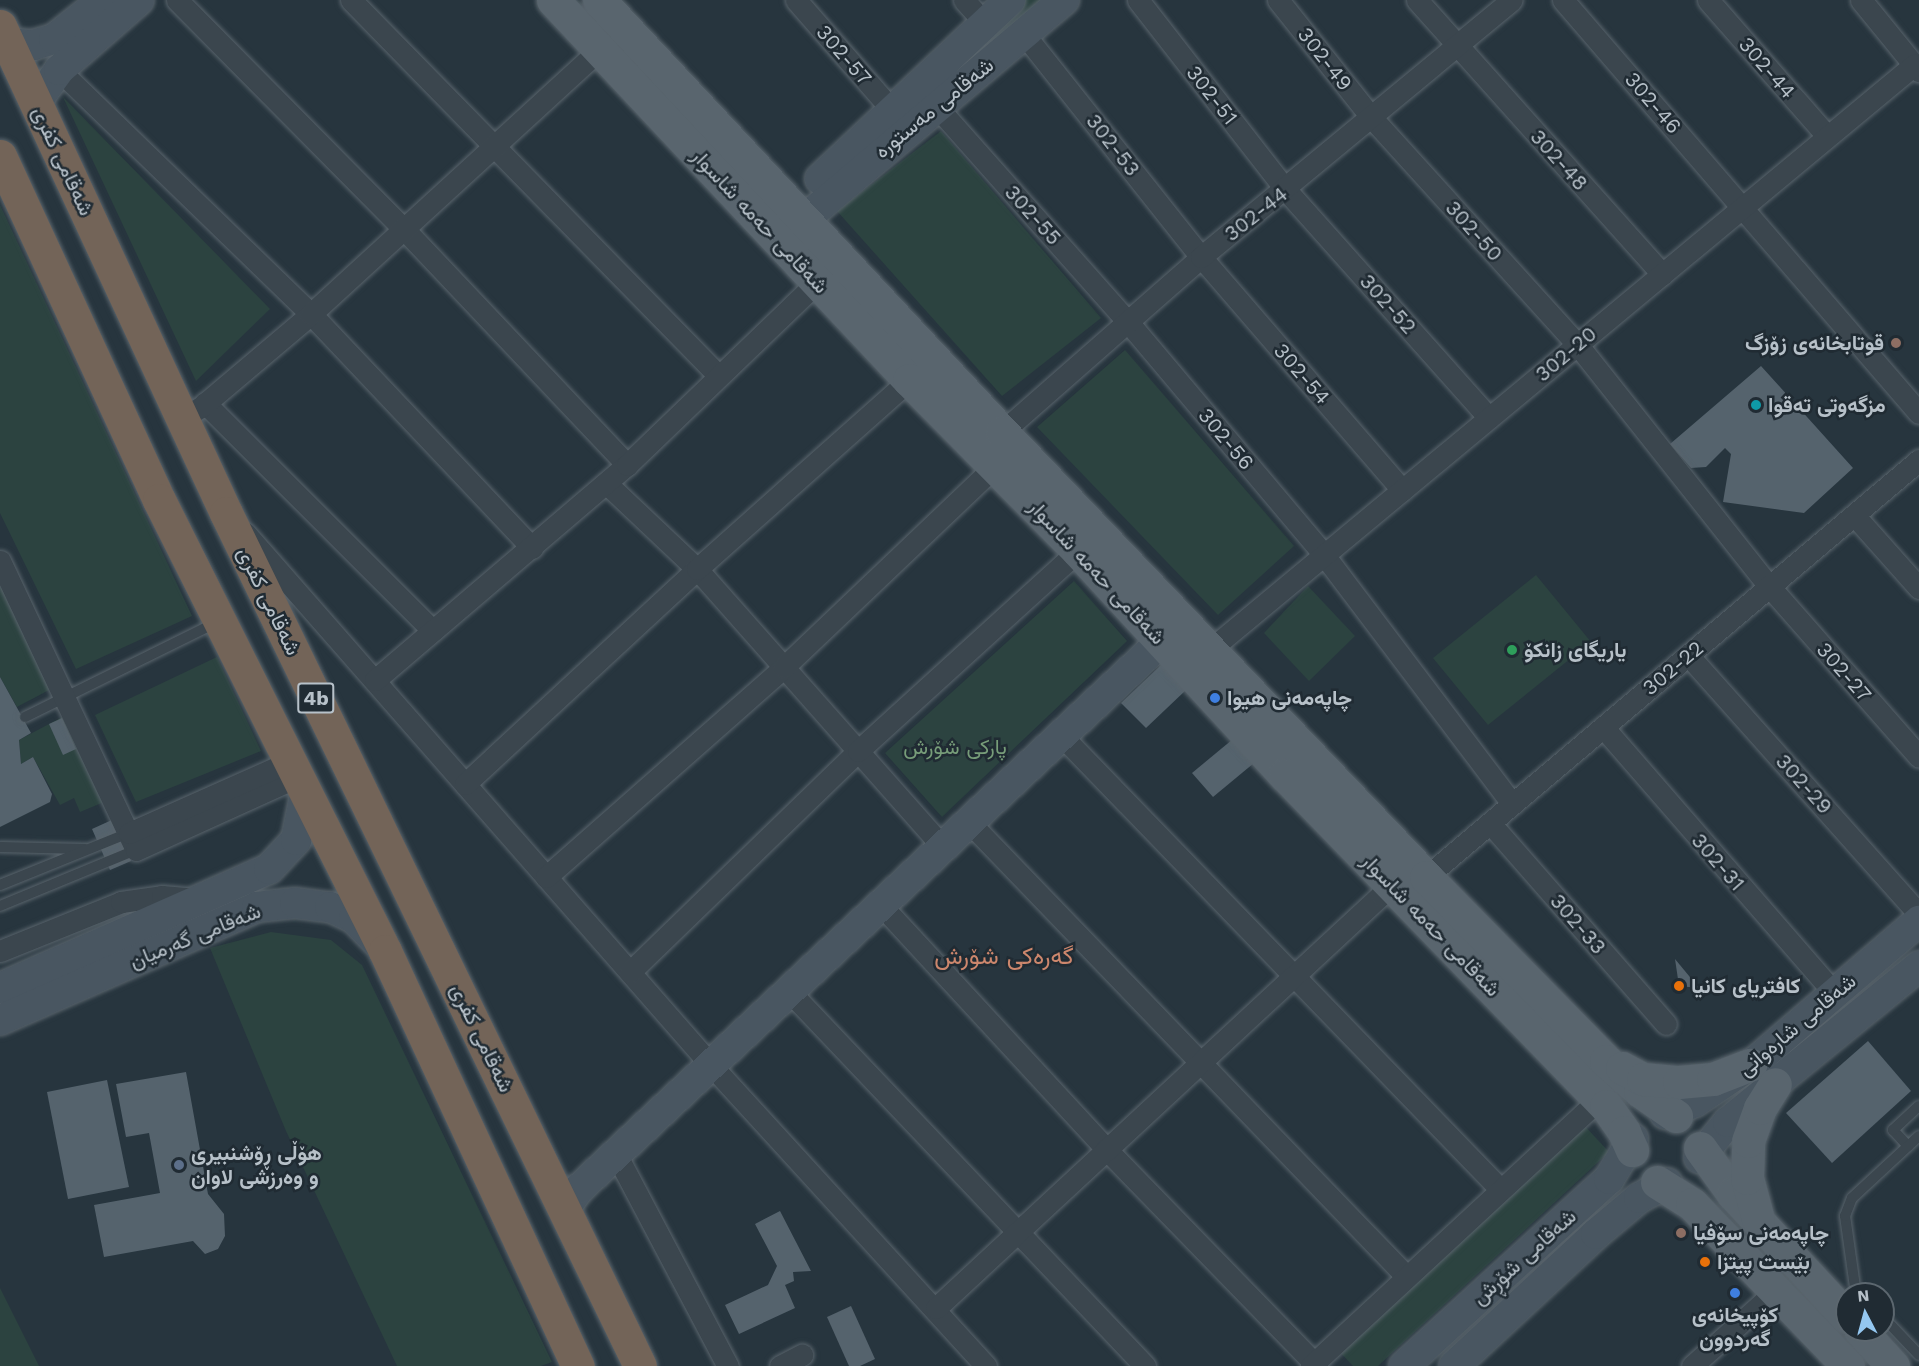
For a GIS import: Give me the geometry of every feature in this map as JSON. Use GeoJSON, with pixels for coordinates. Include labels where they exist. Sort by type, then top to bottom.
{"type":"FeatureCollection","features":[{"type":"Feature","properties":{"kind":"highway","name":"شەقامی کفری"},"geometry":{"type":"LineString","coordinates":[[4,34],[36,102],[194,410],[226,513],[640,1366]]}},
{"type":"Feature","properties":{"kind":"highway","name":"4b"},"geometry":{"type":"LineString","coordinates":[[0,156],[154,489],[385,951],[578,1366]]}},
{"type":"Feature","properties":{"kind":"main road"},"geometry":{"type":"LineString","coordinates":[[36,102],[66,52],[103,0]]}},
{"type":"Feature","properties":{"kind":"main road"},"geometry":{"type":"LineString","coordinates":[[4,34],[33,45],[66,52],[140,0]]}},
{"type":"Feature","properties":{"kind":"main road","name":"شەقامی حەمە شاسوار"},"geometry":{"type":"LineString","coordinates":[[554,0],[909,380],[1078,551],[1390,883],[1463,934],[1606,1061],[1670,1114]]}},
{"type":"Feature","properties":{"kind":"main road","name":"شەقامی حەمە شاسوار"},"geometry":{"type":"LineString","coordinates":[[599,0],[800,212],[1002,432],[1212,648],[1426,877],[1463,934],[1617,1119],[1631,1145]]}},
{"type":"Feature","properties":{"kind":"main road","name":"شەقامی مەستورە"},"geometry":{"type":"LineString","coordinates":[[800,212],[853,161],[891,109],[1010,0]]}},
{"type":"Feature","properties":{"kind":"main road","name":"شەقامی مەستورە"},"geometry":{"type":"LineString","coordinates":[[853,161],[937,107],[1064,0]]}},
{"type":"Feature","properties":{"kind":"main road"},"geometry":{"type":"LineString","coordinates":[[565,1208],[616,1154],[1162,641]]}},
{"type":"Feature","properties":{"kind":"main road","name":"شەقامی گەرمیان"},"geometry":{"type":"LineString","coordinates":[[0,988],[203,901],[269,868],[290,851],[300,828],[299,776]]}},
{"type":"Feature","properties":{"kind":"main road","name":"شەقامی گەرمیان"},"geometry":{"type":"LineString","coordinates":[[0,1020],[267,905],[295,903],[330,907],[354,918],[385,951]]}},
{"type":"Feature","properties":{"kind":"main road","name":"شەقامی شارەوانی"},"geometry":{"type":"LineString","coordinates":[[1701,1153],[1835,994],[1919,921]]}},
{"type":"Feature","properties":{"kind":"main road","name":"شەقامی شارەوانی"},"geometry":{"type":"LineString","coordinates":[[1670,1114],[1771,1068],[1919,966]]}},
{"type":"Feature","properties":{"kind":"main road"},"geometry":{"type":"LineString","coordinates":[[1606,1061],[1642,1078],[1679,1082],[1713,1079],[1771,1068],[1748,1141],[1747,1178],[1761,1226]]}},
{"type":"Feature","properties":{"kind":"main road"},"geometry":{"type":"LineString","coordinates":[[1835,1283],[1761,1226],[1714,1172],[1701,1153],[1693,1128],[1670,1114],[1645,1122],[1631,1145],[1639,1170],[1692,1204],[1848,1366]]}},
{"type":"Feature","properties":{"kind":"main road","name":"شەقامی شۆڕش"},"geometry":{"type":"LineString","coordinates":[[1404,1366],[1608,1179],[1631,1145]]}},
{"type":"Feature","properties":{"kind":"main road"},"geometry":{"type":"LineString","coordinates":[[1662,1183],[1687,1176],[1701,1153]]}},
{"type":"Feature","properties":{"kind":"main road","name":"شەقامی شۆڕش"},"geometry":{"type":"LineString","coordinates":[[1454,1366],[1596,1234],[1639,1198],[1662,1183]]}},
{"type":"Feature","properties":{"kind":"main road"},"geometry":{"type":"LineString","coordinates":[[1575,1210],[1596,1234]]}},
{"type":"Feature","properties":{"kind":"main road"},"geometry":{"type":"LineString","coordinates":[[1871,1342],[1893,1366]]}},
{"type":"Feature","properties":{"kind":"street"},"geometry":{"type":"LineString","coordinates":[[177,0],[404,229],[627,465]]}},
{"type":"Feature","properties":{"kind":"street"},"geometry":{"type":"LineString","coordinates":[[351,0],[496,145],[718,375]]}},
{"type":"Feature","properties":{"kind":"street","name":"302-57"},"geometry":{"type":"LineString","coordinates":[[796,0],[891,109]]}},
{"type":"Feature","properties":{"kind":"street"},"geometry":{"type":"LineString","coordinates":[[964,0],[985,23]]}},
{"type":"Feature","properties":{"kind":"street","name":"302-51"},"geometry":{"type":"LineString","coordinates":[[1138,0],[1287,190]]}},
{"type":"Feature","properties":{"kind":"street","name":"302-49"},"geometry":{"type":"LineString","coordinates":[[1278,0],[1372,118]]}},
{"type":"Feature","properties":{"kind":"street","name":"302-48"},"geometry":{"type":"LineString","coordinates":[[1417,0],[1662,274]]}},
{"type":"Feature","properties":{"kind":"street","name":"302-44"},"geometry":{"type":"LineString","coordinates":[[1002,432],[1201,257],[1287,190],[1512,0]]}},
{"type":"Feature","properties":{"kind":"street","name":"302-46"},"geometry":{"type":"LineString","coordinates":[[1563,0],[1919,413]]}},
{"type":"Feature","properties":{"kind":"street","name":"302-44"},"geometry":{"type":"LineString","coordinates":[[1708,0],[1827,136]]}},
{"type":"Feature","properties":{"kind":"street"},"geometry":{"type":"LineString","coordinates":[[1861,0],[1916,68]]}},
{"type":"Feature","properties":{"kind":"street","name":"302-53"},"geometry":{"type":"LineString","coordinates":[[1024,33],[1201,257]]}},
{"type":"Feature","properties":{"kind":"street"},"geometry":{"type":"LineString","coordinates":[[433,630],[194,410],[311,314],[600,49]]}},
{"type":"Feature","properties":{"kind":"street"},"geometry":{"type":"LineString","coordinates":[[66,52],[531,548]]}},
{"type":"Feature","properties":{"kind":"street","name":"302-20"},"geometry":{"type":"LineString","coordinates":[[1212,648],[1827,136],[1916,68]]}},
{"type":"Feature","properties":{"kind":"street","name":"302-55"},"geometry":{"type":"LineString","coordinates":[[937,107],[1128,322]]}},
{"type":"Feature","properties":{"kind":"street","name":"302-50"},"geometry":{"type":"LineString","coordinates":[[1372,118],[1577,344],[1769,586]]}},
{"type":"Feature","properties":{"kind":"street","name":"302-52"},"geometry":{"type":"LineString","coordinates":[[1287,190],[1489,418]]}},
{"type":"Feature","properties":{"kind":"street","name":"302-54"},"geometry":{"type":"LineString","coordinates":[[1201,257],[1402,490]]}},
{"type":"Feature","properties":{"kind":"street"},"geometry":{"type":"LineString","coordinates":[[375,680],[627,465],[817,282]]}},
{"type":"Feature","properties":{"kind":"street","name":"302-56"},"geometry":{"type":"LineString","coordinates":[[1128,322],[1324,555],[1512,804]]}},
{"type":"Feature","properties":{"kind":"street"},"geometry":{"type":"LineString","coordinates":[[465,784],[697,569],[909,380]]}},
{"type":"Feature","properties":{"kind":"street","name":"302-22"},"geometry":{"type":"LineString","coordinates":[[1426,877],[1919,460]]}},
{"type":"Feature","properties":{"kind":"street"},"geometry":{"type":"LineString","coordinates":[[546,877],[784,667],[994,466]]}},
{"type":"Feature","properties":{"kind":"street"},"geometry":{"type":"LineString","coordinates":[[606,483],[697,569],[943,847]]}},
{"type":"Feature","properties":{"kind":"street"},"geometry":{"type":"LineString","coordinates":[[226,513],[711,1065],[936,1308],[986,1366]]}},
{"type":"Feature","properties":{"kind":"street"},"geometry":{"type":"LineString","coordinates":[[1854,515],[1919,588]]}},
{"type":"Feature","properties":{"kind":"street"},"geometry":{"type":"LineString","coordinates":[[630,972],[858,751],[1078,551]]}},
{"type":"Feature","properties":{"kind":"street"},"geometry":{"type":"LineString","coordinates":[[0,561],[133,841],[299,776]]}},
{"type":"Feature","properties":{"kind":"street","name":"302-27"},"geometry":{"type":"LineString","coordinates":[[1769,586],[1919,757]]}},
{"type":"Feature","properties":{"kind":"street","name":"302-29"},"geometry":{"type":"LineString","coordinates":[[1688,655],[1919,914]]}},
{"type":"Feature","properties":{"kind":"street","name":"302-31"},"geometry":{"type":"LineString","coordinates":[[1603,728],[1835,994]]}},
{"type":"Feature","properties":{"kind":"street"},"geometry":{"type":"LineString","coordinates":[[1061,735],[1500,1189]]}},
{"type":"Feature","properties":{"kind":"street"},"geometry":{"type":"LineString","coordinates":[[969,822],[1406,1276]]}},
{"type":"Feature","properties":{"kind":"street","name":"302-33"},"geometry":{"type":"LineString","coordinates":[[1490,823],[1666,1024]]}},
{"type":"Feature","properties":{"kind":"street"},"geometry":{"type":"LineString","coordinates":[[936,1308],[1381,895],[1390,883]]}},
{"type":"Feature","properties":{"kind":"street"},"geometry":{"type":"LineString","coordinates":[[0,951],[120,902],[162,896],[203,901]]}},
{"type":"Feature","properties":{"kind":"street"},"geometry":{"type":"LineString","coordinates":[[881,905],[1106,1149],[1314,1365],[1406,1276],[1599,1099]]}},
{"type":"Feature","properties":{"kind":"street"},"geometry":{"type":"LineString","coordinates":[[789,991],[1144,1366]]}},
{"type":"Feature","properties":{"kind":"street"},"geometry":{"type":"LineString","coordinates":[[616,1154],[728,1366]]}},
{"type":"Feature","properties":{"kind":"street"},"geometry":{"type":"LineString","coordinates":[[1692,1366],[1776,1291]]}},
{"type":"Feature","properties":{"kind":"street"},"geometry":{"type":"LineString","coordinates":[[780,1366],[802,1355]]}},
{"type":"Feature","properties":{"kind":"lane"},"geometry":{"type":"LineString","coordinates":[[25,717],[219,620]]}},
{"type":"Feature","properties":{"kind":"lane"},"geometry":{"type":"LineString","coordinates":[[0,885],[92,849],[133,841]]}},
{"type":"Feature","properties":{"kind":"lane"},"geometry":{"type":"LineString","coordinates":[[0,906],[133,841]]}},
{"type":"Feature","properties":{"kind":"lane"},"geometry":{"type":"LineString","coordinates":[[0,847],[92,849]]}},
{"type":"Feature","properties":{"kind":"lane"},"geometry":{"type":"LineString","coordinates":[[1908,1146],[1893,1130],[1919,1106]]}},
{"type":"Feature","properties":{"kind":"lane"},"geometry":{"type":"LineString","coordinates":[[1853,1282],[1845,1216],[1852,1198],[1919,1136]]}},
{"type":"Feature","properties":{"kind":"lane"},"geometry":{"type":"LineString","coordinates":[[1895,1330],[1919,1355]]}},
{"type":"Feature","properties":{"kind":"green space"},"geometry":{"type":"Polygon","coordinates":[[[1024,0],[1045,0],[907,120],[1024,0]]]}},
{"type":"Feature","properties":{"kind":"green space"},"geometry":{"type":"Polygon","coordinates":[[[63,97],[270,309],[196,381],[63,97]]]}},
{"type":"Feature","properties":{"kind":"green space"},"geometry":{"type":"Polygon","coordinates":[[[941,131],[1101,318],[1002,396],[837,211],[941,131]]]}},
{"type":"Feature","properties":{"kind":"green space"},"geometry":{"type":"Polygon","coordinates":[[[0,205],[192,616],[76,669],[0,513],[0,205]]]}},
{"type":"Feature","properties":{"kind":"green space"},"geometry":{"type":"Polygon","coordinates":[[[1125,350],[1294,546],[1218,615],[1037,427],[1125,350]]]}},
{"type":"Feature","properties":{"kind":"green space","name":"یاریگای زانکۆ"},"geometry":{"type":"Polygon","coordinates":[[[1536,575],[1591,642],[1488,725],[1433,658],[1536,575]]]}},
{"type":"Feature","properties":{"kind":"green space"},"geometry":{"type":"Polygon","coordinates":[[[0,581],[51,689],[17,707],[0,677],[0,581]]]}},
{"type":"Feature","properties":{"kind":"green space","name":"پارکی شۆرش"},"geometry":{"type":"Polygon","coordinates":[[[1074,581],[1127,641],[942,817],[885,753],[1074,581]]]}},
{"type":"Feature","properties":{"kind":"green space"},"geometry":{"type":"Polygon","coordinates":[[[1308,586],[1355,636],[1309,681],[1264,633],[1308,586]]]}},
{"type":"Feature","properties":{"kind":"green space"},"geometry":{"type":"Polygon","coordinates":[[[217,657],[261,751],[136,802],[95,715],[217,657]]]}},
{"type":"Feature","properties":{"kind":"green space"},"geometry":{"type":"Polygon","coordinates":[[[64,716],[104,802],[80,812],[74,798],[60,805],[33,757],[21,764],[19,740],[64,716]]]}},
{"type":"Feature","properties":{"kind":"green space"},"geometry":{"type":"Polygon","coordinates":[[[271,932],[331,940],[362,965],[552,1362],[541,1366],[397,1366],[286,1131],[210,948],[271,932]]]}},
{"type":"Feature","properties":{"kind":"green space"},"geometry":{"type":"Polygon","coordinates":[[[1582,1123],[1609,1152],[1378,1366],[1353,1366],[1338,1350],[1582,1123]]]}},
{"type":"Feature","properties":{"kind":"green space"},"geometry":{"type":"Polygon","coordinates":[[[0,1288],[39,1366],[0,1366],[0,1288]]]}},
{"type":"Feature","properties":{"kind":"building","name":"مزگه‌وتی ته‌قوا"},"geometry":{"type":"Polygon","coordinates":[[[1761,366],[1853,468],[1804,513],[1723,502],[1731,454],[1725,448],[1706,467],[1691,468],[1670,444],[1761,366]]]}},
{"type":"Feature","properties":{"kind":"building"},"geometry":{"type":"Polygon","coordinates":[[[1162,664],[1186,690],[1146,728],[1121,703],[1162,664]]]}},
{"type":"Feature","properties":{"kind":"building"},"geometry":{"type":"Polygon","coordinates":[[[0,677],[31,733],[19,740],[21,764],[33,757],[52,794],[50,802],[0,827],[0,677]]]}},
{"type":"Feature","properties":{"kind":"building"},"geometry":{"type":"Polygon","coordinates":[[[62,718],[76,749],[63,755],[49,724],[62,718]]]}},
{"type":"Feature","properties":{"kind":"building"},"geometry":{"type":"Polygon","coordinates":[[[1233,739],[1254,763],[1213,797],[1192,773],[1233,739]]]}},
{"type":"Feature","properties":{"kind":"building"},"geometry":{"type":"Polygon","coordinates":[[[114,819],[131,861],[110,870],[92,829],[114,819]]]}},
{"type":"Feature","properties":{"kind":"building"},"geometry":{"type":"Polygon","coordinates":[[[1675,959],[1699,988],[1679,986],[1675,959]]]}},
{"type":"Feature","properties":{"kind":"building"},"geometry":{"type":"Polygon","coordinates":[[[1868,1041],[1911,1091],[1832,1163],[1786,1113],[1868,1041]]]}},
{"type":"Feature","properties":{"kind":"building","name":"هۆڵی ڕۆشنبیری و وەرزشی لاوان"},"geometry":{"type":"Polygon","coordinates":[[[186,1072],[208,1194],[224,1214],[225,1236],[218,1249],[205,1254],[193,1241],[104,1257],[94,1205],[160,1193],[149,1133],[126,1137],[116,1084],[186,1072]]]}},
{"type":"Feature","properties":{"kind":"building"},"geometry":{"type":"Polygon","coordinates":[[[107,1080],[129,1187],[68,1199],[47,1092],[107,1080]]]}},
{"type":"Feature","properties":{"kind":"building"},"geometry":{"type":"Polygon","coordinates":[[[780,1211],[811,1271],[793,1272],[794,1281],[785,1285],[795,1308],[739,1334],[725,1305],[768,1285],[777,1266],[755,1224],[780,1211]]]}},
{"type":"Feature","properties":{"kind":"building"},"geometry":{"type":"Polygon","coordinates":[[[851,1306],[875,1359],[860,1366],[849,1366],[827,1317],[851,1306]]]}},
{"type":"Feature","properties":{"kind":"place","name":"قوتابخانه‌ی زۆزگ"},"geometry":{"type":"Point","coordinates":[1896,343]}},
{"type":"Feature","properties":{"kind":"place","name":"مزگه‌وتی ته‌قوا"},"geometry":{"type":"Point","coordinates":[1756,405]}},
{"type":"Feature","properties":{"kind":"place","name":"یاریگای زانکۆ"},"geometry":{"type":"Point","coordinates":[1512,650]}},
{"type":"Feature","properties":{"kind":"place","name":"چاپەمەنی هیوا"},"geometry":{"type":"Point","coordinates":[1215,698]}},
{"type":"Feature","properties":{"kind":"place","name":"کافتریای کانیا"},"geometry":{"type":"Point","coordinates":[1679,986]}},
{"type":"Feature","properties":{"kind":"place","name":"هۆڵی ڕۆشنبیری و وەرزشی لاوان"},"geometry":{"type":"Point","coordinates":[179,1165]}},
{"type":"Feature","properties":{"kind":"place","name":"چاپەمەنی سۆفیا"},"geometry":{"type":"Point","coordinates":[1681,1233]}},
{"type":"Feature","properties":{"kind":"place","name":"بێست پیتزا"},"geometry":{"type":"Point","coordinates":[1705,1262]}},
{"type":"Feature","properties":{"kind":"place","name":"کۆپیخانەی گەردوون"},"geometry":{"type":"Point","coordinates":[1735,1293]}},
{"type":"Feature","properties":{"kind":"district","name":"گەرەکی شۆرش"},"geometry":{"type":"Point","coordinates":[1004,957]}}]}
